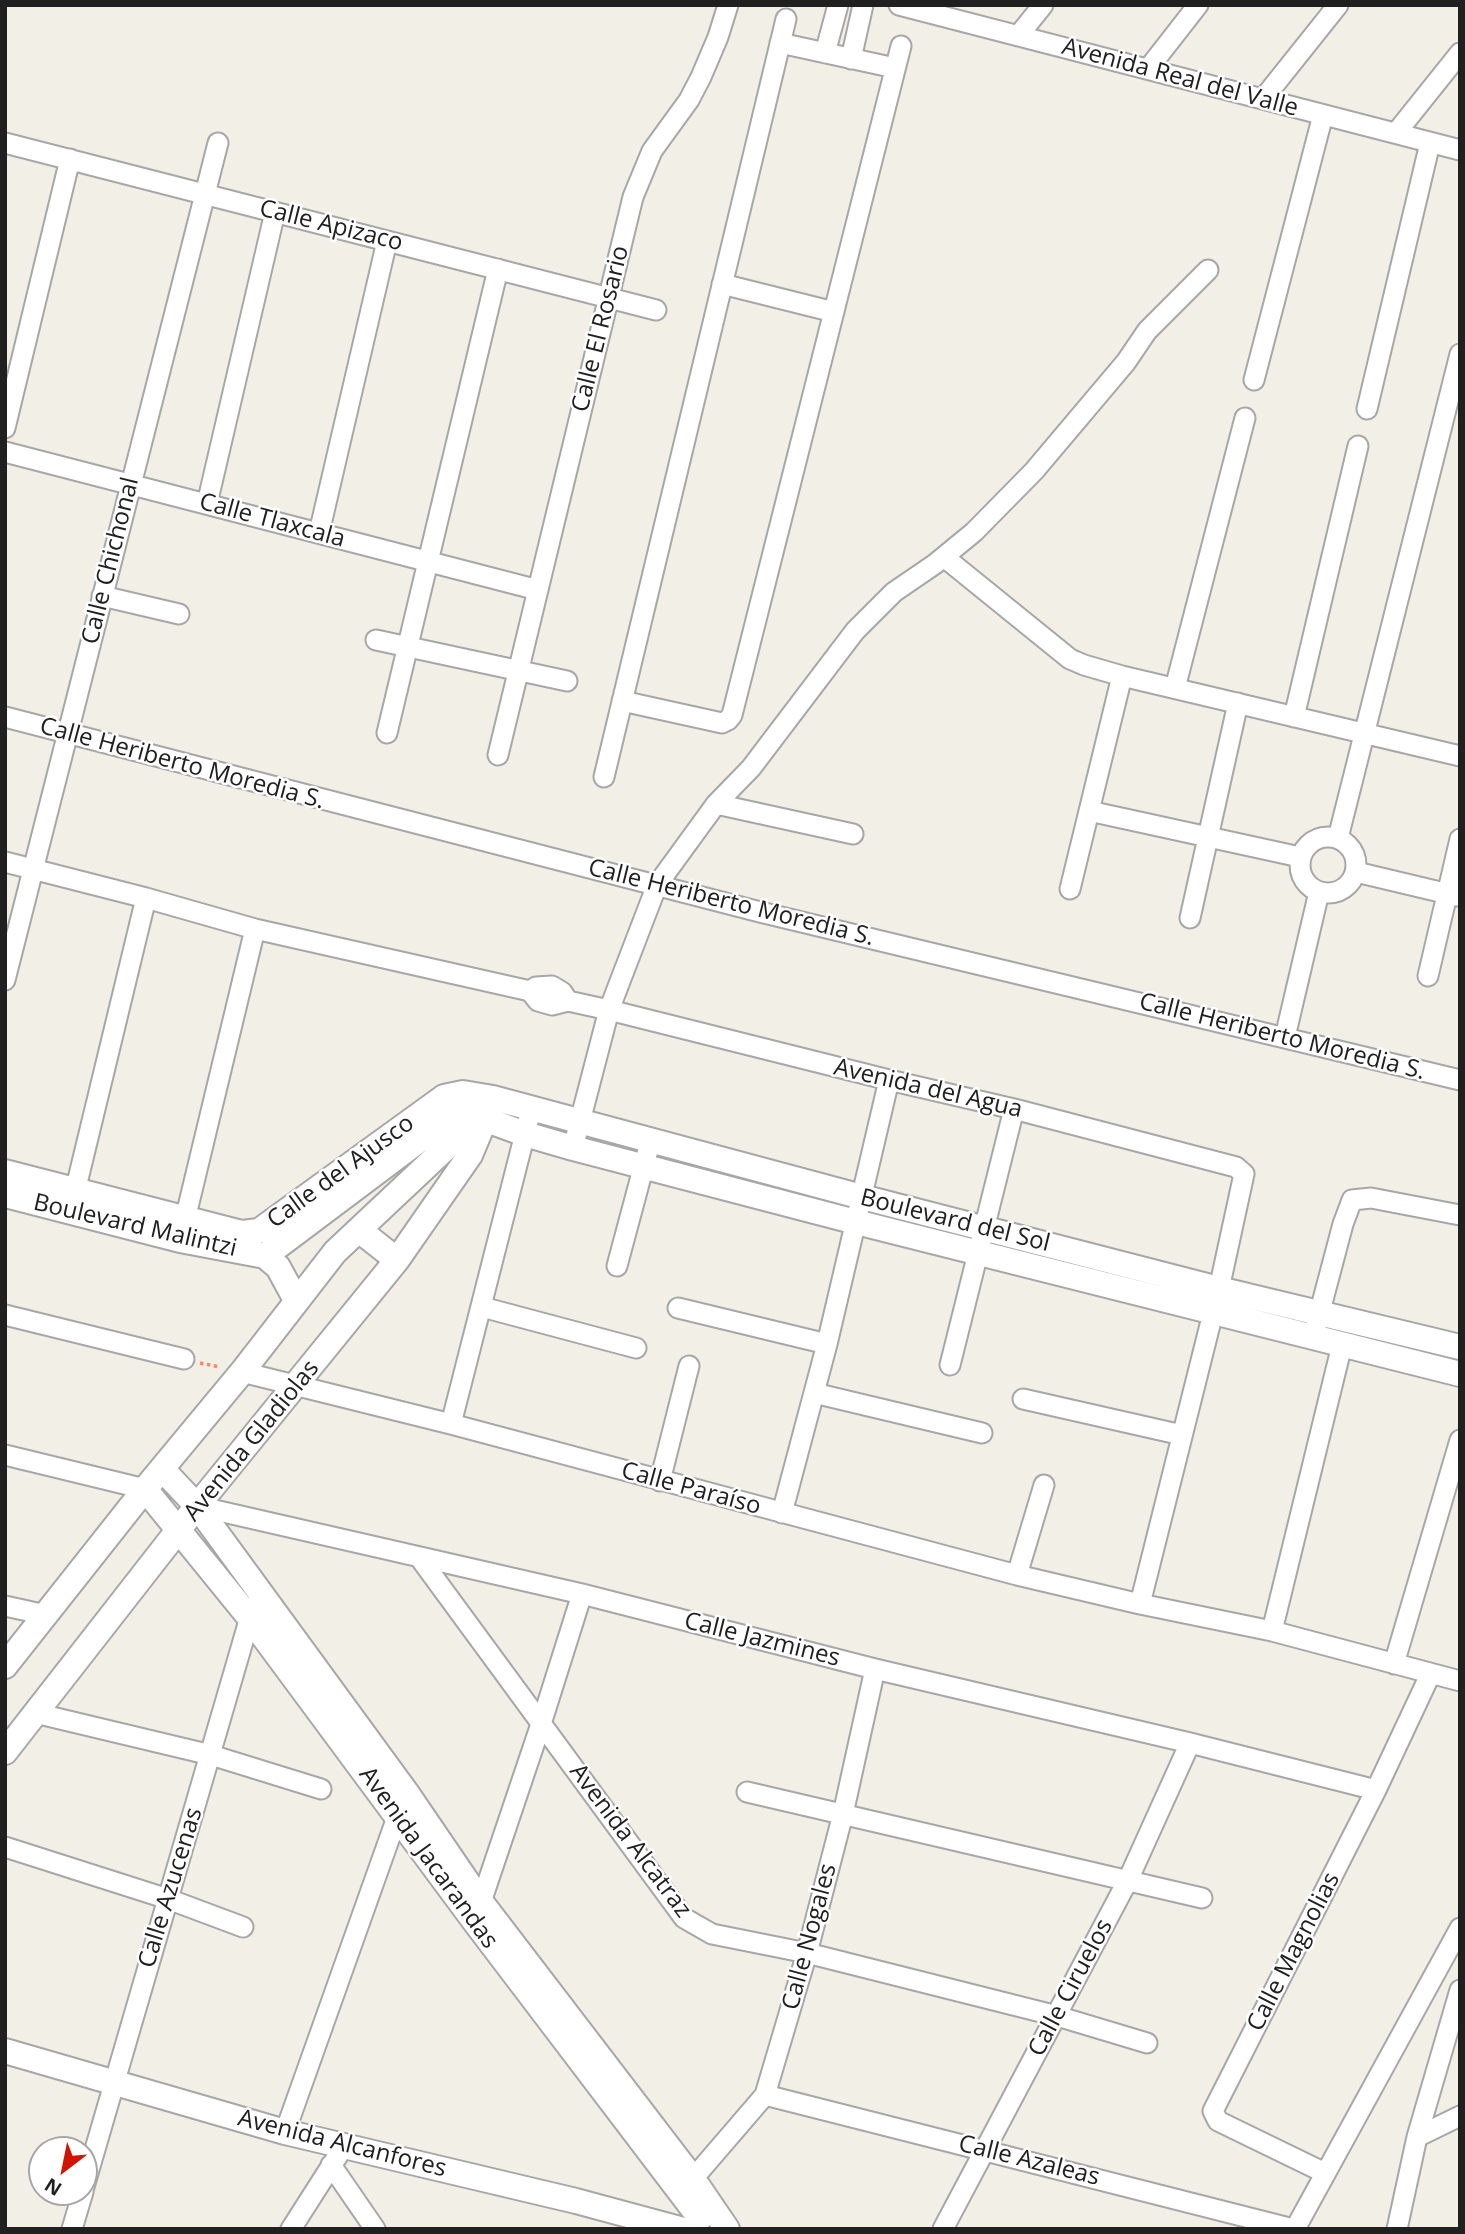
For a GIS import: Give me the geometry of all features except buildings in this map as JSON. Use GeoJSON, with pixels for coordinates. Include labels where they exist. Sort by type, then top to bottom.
{"type":"FeatureCollection","features":[{"type":"Feature","properties":{"kind":"street","name":"Calle El Rosario"},"geometry":{"type":"LineString","coordinates":[[498,755],[633,197],[652,151],[688,100],[701,76],[728,5]]}},
{"type":"Feature","properties":{"kind":"street"},"geometry":{"type":"LineString","coordinates":[[825,53],[838,5]]}},
{"type":"Feature","properties":{"kind":"street"},"geometry":{"type":"LineString","coordinates":[[851,59],[863,5]]}},
{"type":"Feature","properties":{"kind":"street","name":"Avenida Real del Valle"},"geometry":{"type":"LineString","coordinates":[[899,5],[964,13],[1018,36],[1460,150]]}},
{"type":"Feature","properties":{"kind":"street"},"geometry":{"type":"LineString","coordinates":[[1018,36],[1043,5]]}},
{"type":"Feature","properties":{"kind":"street"},"geometry":{"type":"LineString","coordinates":[[1148,69],[1198,5]]}},
{"type":"Feature","properties":{"kind":"street"},"geometry":{"type":"LineString","coordinates":[[1263,99],[1338,5]]}},
{"type":"Feature","properties":{"kind":"street"},"geometry":{"type":"LineString","coordinates":[[604,777],[786,19]]}},
{"type":"Feature","properties":{"kind":"street"},"geometry":{"type":"LineString","coordinates":[[780,43],[895,68]]}},
{"type":"Feature","properties":{"kind":"street"},"geometry":{"type":"LineString","coordinates":[[622,701],[722,723],[732,715],[901,46]]}},
{"type":"Feature","properties":{"kind":"street"},"geometry":{"type":"LineString","coordinates":[[1396,133],[1460,53]]}},
{"type":"Feature","properties":{"kind":"street"},"geometry":{"type":"LineString","coordinates":[[1254,380],[1323,115]]}},
{"type":"Feature","properties":{"kind":"street","name":"Calle Apizaco"},"geometry":{"type":"LineString","coordinates":[[5,143],[656,310]]}},
{"type":"Feature","properties":{"kind":"street","name":"Calle Chichonal"},"geometry":{"type":"LineString","coordinates":[[5,980],[218,143]]}},
{"type":"Feature","properties":{"kind":"street"},"geometry":{"type":"LineString","coordinates":[[1367,409],[1430,143]]}},
{"type":"Feature","properties":{"kind":"street"},"geometry":{"type":"LineString","coordinates":[[5,428],[70,159]]}},
{"type":"Feature","properties":{"kind":"street"},"geometry":{"type":"LineString","coordinates":[[206,504],[275,212]]}},
{"type":"Feature","properties":{"kind":"street"},"geometry":{"type":"LineString","coordinates":[[320,533],[387,241]]}},
{"type":"Feature","properties":{"kind":"street"},"geometry":{"type":"LineString","coordinates":[[387,733],[498,269]]}},
{"type":"Feature","properties":{"kind":"street"},"geometry":{"type":"LineString","coordinates":[[573,1148],[609,1010],[657,885],[716,804],[751,768],[855,631],[894,592],[974,532],[1034,471],[1109,383],[1147,331],[1208,270]]}},
{"type":"Feature","properties":{"kind":"street"},"geometry":{"type":"LineString","coordinates":[[722,284],[834,312]]}},
{"type":"Feature","properties":{"kind":"street"},"geometry":{"type":"LineString","coordinates":[[1338,838],[1460,354]]}},
{"type":"Feature","properties":{"kind":"street"},"geometry":{"type":"LineString","coordinates":[[1175,688],[1245,418]]}},
{"type":"Feature","properties":{"kind":"street"},"geometry":{"type":"LineString","coordinates":[[1294,717],[1358,446]]}},
{"type":"Feature","properties":{"kind":"street","name":"Calle Tlaxcala"},"geometry":{"type":"LineString","coordinates":[[5,452],[538,590]]}},
{"type":"Feature","properties":{"kind":"street"},"geometry":{"type":"LineString","coordinates":[[944,556],[1070,659],[1122,676],[1460,756]]}},
{"type":"Feature","properties":{"kind":"street"},"geometry":{"type":"LineString","coordinates":[[102,596],[179,614]]}},
{"type":"Feature","properties":{"kind":"street"},"geometry":{"type":"LineString","coordinates":[[376,640],[567,681]]}},
{"type":"Feature","properties":{"kind":"street"},"geometry":{"type":"LineString","coordinates":[[1070,888],[1122,676]]}},
{"type":"Feature","properties":{"kind":"street"},"geometry":{"type":"LineString","coordinates":[[1190,918],[1238,703]]}},
{"type":"Feature","properties":{"kind":"street","name":"Calle Heriberto Moredia S."},"geometry":{"type":"LineString","coordinates":[[5,717],[66,735],[657,885],[1460,1080]]}},
{"type":"Feature","properties":{"kind":"street"},"geometry":{"type":"LineString","coordinates":[[716,804],[853,834]]}},
{"type":"Feature","properties":{"kind":"street"},"geometry":{"type":"LineString","coordinates":[[1089,811],[1300,857]]}},
{"type":"Feature","properties":{"kind":"street"},"geometry":{"type":"LineString","coordinates":[[1322,836],[1338,838],[1353,851],[1356,872],[1349,886],[1335,893],[1319,892],[1307,884],[1300,872],[1300,857],[1308,844],[1322,836]]}},
{"type":"Feature","properties":{"kind":"street"},"geometry":{"type":"LineString","coordinates":[[1428,976],[1453,895],[1460,839]]}},
{"type":"Feature","properties":{"kind":"street","name":"Avenida del Agua"},"geometry":{"type":"LineString","coordinates":[[5,862],[255,929],[530,991],[538,1001],[552,1005],[568,1001],[609,1010],[1014,1109],[1236,1167],[1244,1174],[1219,1289]]}},
{"type":"Feature","properties":{"kind":"street"},"geometry":{"type":"LineString","coordinates":[[1356,872],[1453,895]]}},
{"type":"Feature","properties":{"kind":"street"},"geometry":{"type":"LineString","coordinates":[[1285,1037],[1319,892]]}},
{"type":"Feature","properties":{"kind":"street"},"geometry":{"type":"LineString","coordinates":[[73,1201],[146,898]]}},
{"type":"Feature","properties":{"kind":"street"},"geometry":{"type":"LineString","coordinates":[[183,1229],[255,929]]}},
{"type":"Feature","properties":{"kind":"street"},"geometry":{"type":"LineString","coordinates":[[782,1513],[827,1344],[890,1080]]}},
{"type":"Feature","properties":{"kind":"street","name":"Boulevard del Sol"},"geometry":{"type":"LineString","coordinates":[[452,1095],[463,1093],[525,1134],[573,1148],[1212,1313],[1460,1374]]}},
{"type":"Feature","properties":{"kind":"street","name":"Calle del Ajusco"},"geometry":{"type":"LineString","coordinates":[[183,1229],[242,1233],[259,1231],[444,1097],[452,1095]]}},
{"type":"Feature","properties":{"kind":"street","name":"Calle del Ajusco"},"geometry":{"type":"LineString","coordinates":[[265,1256],[450,1117],[490,1109]]}},
{"type":"Feature","properties":{"kind":"street","name":"Avenida Gladiolas"},"geometry":{"type":"LineString","coordinates":[[5,1666],[335,1252],[490,1109],[531,1110]]}},
{"type":"Feature","properties":{"kind":"street","name":"Avenida Gladiolas"},"geometry":{"type":"LineString","coordinates":[[5,1752],[197,1506],[397,1260],[470,1155],[490,1109]]}},
{"type":"Feature","properties":{"kind":"street"},"geometry":{"type":"LineString","coordinates":[[950,1365],[1014,1109]]}},
{"type":"Feature","properties":{"kind":"street"},"geometry":{"type":"LineString","coordinates":[[451,1424],[531,1110]]}},
{"type":"Feature","properties":{"kind":"street","name":"Boulevard del Sol"},"geometry":{"type":"LineString","coordinates":[[531,1110],[651,1139],[862,1197],[1219,1289],[1460,1347]]}},
{"type":"Feature","properties":{"kind":"street"},"geometry":{"type":"LineString","coordinates":[[617,1266],[651,1139]]}},
{"type":"Feature","properties":{"kind":"street"},"geometry":{"type":"LineString","coordinates":[[749,1193],[755,1168]]}},
{"type":"Feature","properties":{"kind":"street","name":"Boulevard Malintzi"},"geometry":{"type":"LineString","coordinates":[[5,1172],[73,1201],[183,1229],[265,1256]]}},
{"type":"Feature","properties":{"kind":"street","name":"Boulevard Malintzi"},"geometry":{"type":"LineString","coordinates":[[5,1195],[73,1201]]}},
{"type":"Feature","properties":{"kind":"street"},"geometry":{"type":"LineString","coordinates":[[1314,1338],[1343,1224],[1352,1200],[1371,1198],[1460,1215]]}},
{"type":"Feature","properties":{"kind":"street"},"geometry":{"type":"LineString","coordinates":[[359,1230],[397,1260]]}},
{"type":"Feature","properties":{"kind":"street"},"geometry":{"type":"LineString","coordinates":[[265,1256],[278,1267],[296,1300]]}},
{"type":"Feature","properties":{"kind":"street"},"geometry":{"type":"LineString","coordinates":[[1139,1604],[1219,1289]]}},
{"type":"Feature","properties":{"kind":"street"},"geometry":{"type":"LineString","coordinates":[[482,1307],[636,1348]]}},
{"type":"Feature","properties":{"kind":"street"},"geometry":{"type":"LineString","coordinates":[[678,1308],[827,1344]]}},
{"type":"Feature","properties":{"kind":"street"},"geometry":{"type":"LineString","coordinates":[[5,1315],[184,1359]]}},
{"type":"Feature","properties":{"kind":"street"},"geometry":{"type":"LineString","coordinates":[[1272,1631],[1342,1345]]}},
{"type":"Feature","properties":{"kind":"street"},"geometry":{"type":"LineString","coordinates":[[660,1481],[690,1366]]}},
{"type":"Feature","properties":{"kind":"street","name":"Calle Paraíso"},"geometry":{"type":"LineString","coordinates":[[242,1372],[451,1424],[1017,1575],[1139,1604],[1272,1631],[1460,1681]]}},
{"type":"Feature","properties":{"kind":"street"},"geometry":{"type":"LineString","coordinates":[[814,1393],[982,1433]]}},
{"type":"Feature","properties":{"kind":"street"},"geometry":{"type":"LineString","coordinates":[[1023,1399],[1182,1435]]}},
{"type":"Feature","properties":{"kind":"street"},"geometry":{"type":"LineString","coordinates":[[1394,1664],[1460,1440]]}},
{"type":"Feature","properties":{"kind":"street"},"geometry":{"type":"LineString","coordinates":[[5,1455],[145,1489]]}},
{"type":"Feature","properties":{"kind":"street"},"geometry":{"type":"LineString","coordinates":[[162,1469],[197,1506]]}},
{"type":"Feature","properties":{"kind":"street"},"geometry":{"type":"LineString","coordinates":[[1017,1575],[1044,1485]]}},
{"type":"Feature","properties":{"kind":"street","name":"Avenida Jacarandas"},"geometry":{"type":"LineString","coordinates":[[145,1489],[402,1804]]}},
{"type":"Feature","properties":{"kind":"street","name":"Calle Jazmines"},"geometry":{"type":"LineString","coordinates":[[197,1506],[582,1594],[875,1670],[1190,1743],[1376,1790]]}},
{"type":"Feature","properties":{"kind":"street","name":"Avenida Jacarandas"},"geometry":{"type":"LineString","coordinates":[[197,1506],[259,1590],[402,1804],[478,1912],[687,2186],[727,2229]]}},
{"type":"Feature","properties":{"kind":"street","name":"Avenida Alcatraz"},"geometry":{"type":"LineString","coordinates":[[419,1558],[684,1918],[712,1934],[807,1953],[1057,2017],[1147,2043]]}},
{"type":"Feature","properties":{"kind":"street","name":"Calle Azucenas"},"geometry":{"type":"LineString","coordinates":[[98,2136],[259,1590]]}},
{"type":"Feature","properties":{"kind":"street"},"geometry":{"type":"LineString","coordinates":[[478,1912],[582,1594]]}},
{"type":"Feature","properties":{"kind":"street"},"geometry":{"type":"LineString","coordinates":[[5,1606],[46,1615]]}},
{"type":"Feature","properties":{"kind":"street","name":"Calle Nogales"},"geometry":{"type":"LineString","coordinates":[[687,2186],[765,2095],[807,1953],[843,1814],[875,1670]]}},
{"type":"Feature","properties":{"kind":"street","name":"Calle Magnolias"},"geometry":{"type":"LineString","coordinates":[[1325,2173],[1218,2121],[1213,2111],[1376,1790],[1430,1675]]}},
{"type":"Feature","properties":{"kind":"street"},"geometry":{"type":"LineString","coordinates":[[35,1713],[211,1755],[321,1788]]}},
{"type":"Feature","properties":{"kind":"street","name":"Calle Ciruelos"},"geometry":{"type":"LineString","coordinates":[[943,2229],[1128,1880],[1190,1743]]}},
{"type":"Feature","properties":{"kind":"street"},"geometry":{"type":"LineString","coordinates":[[747,1791],[1202,1898]]}},
{"type":"Feature","properties":{"kind":"street"},"geometry":{"type":"LineString","coordinates":[[285,2132],[402,1804]]}},
{"type":"Feature","properties":{"kind":"street"},"geometry":{"type":"LineString","coordinates":[[5,1847],[168,1899],[243,1927]]}},
{"type":"Feature","properties":{"kind":"street"},"geometry":{"type":"LineString","coordinates":[[1294,2229],[1460,1928]]}},
{"type":"Feature","properties":{"kind":"street"},"geometry":{"type":"LineString","coordinates":[[1403,2227],[1417,2137],[1460,1990]]}},
{"type":"Feature","properties":{"kind":"street","name":"Avenida Alcanfores"},"geometry":{"type":"LineString","coordinates":[[5,2051],[285,2132],[338,2155],[576,2201],[680,2229]]}},
{"type":"Feature","properties":{"kind":"street","name":"Calle Azaleas"},"geometry":{"type":"LineString","coordinates":[[765,2095],[1294,2229]]}},
{"type":"Feature","properties":{"kind":"street"},"geometry":{"type":"LineString","coordinates":[[1417,2137],[1460,2116]]}},
{"type":"Feature","properties":{"kind":"street"},"geometry":{"type":"LineString","coordinates":[[291,2229],[338,2155]]}},
{"type":"Feature","properties":{"kind":"street"},"geometry":{"type":"LineString","coordinates":[[338,2155],[375,2229]]}},
{"type":"Feature","properties":{"kind":"street","name":"Avenida Jacarandas"},"geometry":{"type":"LineString","coordinates":[[687,2186],[708,2229]]}},
{"type":"Feature","properties":{"kind":"street"},"geometry":{"type":"LineString","coordinates":[[72,2229],[79,2206]]}},
{"type":"Feature","properties":{"kind":"path"},"geometry":{"type":"LineString","coordinates":[[184,1359],[242,1372]]}}]}
